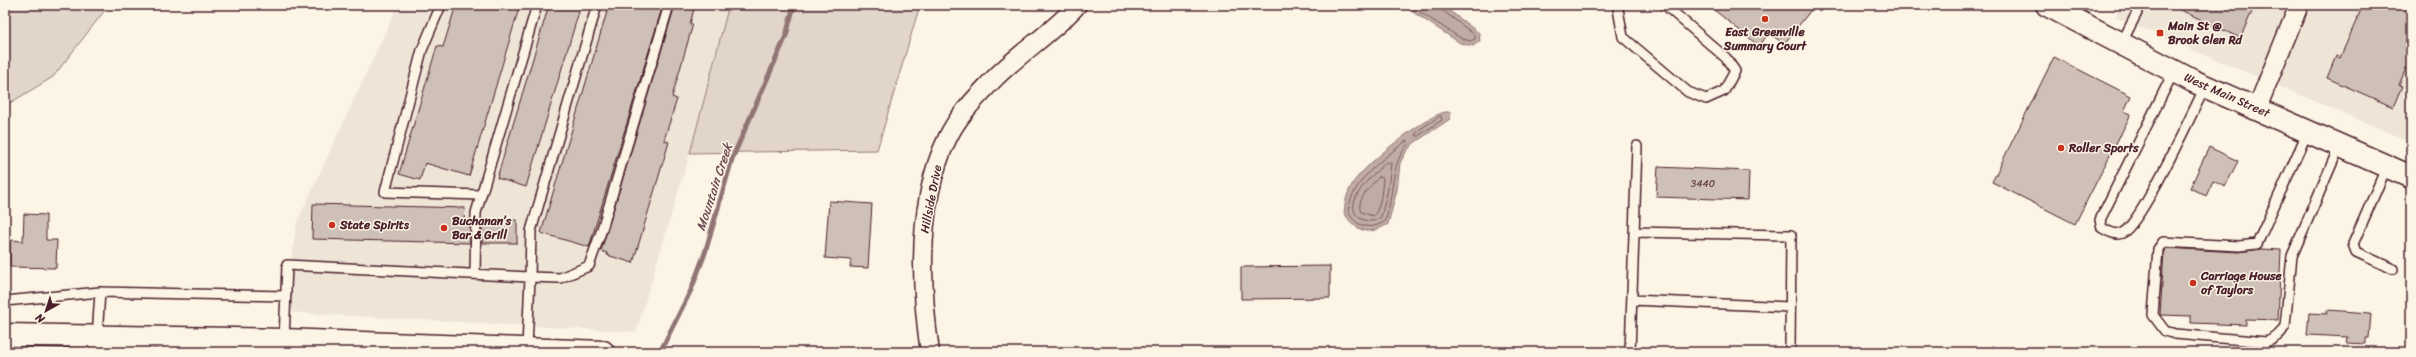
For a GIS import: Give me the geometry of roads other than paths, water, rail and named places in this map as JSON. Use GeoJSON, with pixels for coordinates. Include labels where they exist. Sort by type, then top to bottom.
{"type":"FeatureCollection","features":[{"type":"Feature","properties":{"kind":"main road","name":"West Main Street"},"geometry":{"type":"LineString","coordinates":[[2047,5],[2205,87],[2257,108],[2411,177]]}},
{"type":"Feature","properties":{"kind":"main road"},"geometry":{"type":"LineString","coordinates":[[5,335],[284,340],[342,348],[527,348],[604,352]]}},
{"type":"Feature","properties":{"kind":"street","name":"Hillside Drive"},"geometry":{"type":"LineString","coordinates":[[930,352],[925,316],[923,234],[937,163],[948,136],[964,112],[1018,55],[1077,5]]}},
{"type":"Feature","properties":{"kind":"street"},"geometry":{"type":"LineString","coordinates":[[2257,108],[2299,5]]}},
{"type":"Feature","properties":{"kind":"lane"},"geometry":{"type":"LineString","coordinates":[[441,5],[422,50],[385,192],[481,195]]}},
{"type":"Feature","properties":{"kind":"lane"},"geometry":{"type":"LineString","coordinates":[[475,274],[476,213],[537,5]]}},
{"type":"Feature","properties":{"kind":"lane"},"geometry":{"type":"LineString","coordinates":[[527,348],[531,231],[596,5]]}},
{"type":"Feature","properties":{"kind":"lane"},"geometry":{"type":"LineString","coordinates":[[284,340],[287,265],[560,278],[589,266],[602,229],[669,5]]}},
{"type":"Feature","properties":{"kind":"lane"},"geometry":{"type":"LineString","coordinates":[[1618,9],[1623,37],[1688,92],[1706,99],[1724,91],[1735,70],[1726,58],[1665,5]]}},
{"type":"Feature","properties":{"kind":"lane"},"geometry":{"type":"LineString","coordinates":[[2121,44],[2141,5]]}},
{"type":"Feature","properties":{"kind":"lane"},"geometry":{"type":"LineString","coordinates":[[2174,71],[2100,220],[2102,228],[2114,234],[2118,234],[2122,233],[2133,224],[2159,178],[2205,87]]}},
{"type":"Feature","properties":{"kind":"lane"},"geometry":{"type":"LineString","coordinates":[[2308,131],[2258,244],[2239,246],[2163,242],[2160,244],[2158,249],[2153,315],[2165,331],[2175,334],[2266,342],[2275,339],[2281,333],[2285,326],[2292,256],[2340,145]]}},
{"type":"Feature","properties":{"kind":"lane"},"geometry":{"type":"LineString","coordinates":[[1630,352],[1637,146]]}},
{"type":"Feature","properties":{"kind":"lane"},"geometry":{"type":"LineString","coordinates":[[2387,166],[2353,244],[2356,252],[2393,269]]}},
{"type":"Feature","properties":{"kind":"lane"},"geometry":{"type":"LineString","coordinates":[[1634,232],[1791,235],[1790,352]]}},
{"type":"Feature","properties":{"kind":"lane"},"geometry":{"type":"LineString","coordinates":[[5,301],[100,292],[286,296]]}},
{"type":"Feature","properties":{"kind":"lane"},"geometry":{"type":"LineString","coordinates":[[97,337],[100,292]]}},
{"type":"Feature","properties":{"kind":"lane"},"geometry":{"type":"LineString","coordinates":[[1632,300],[1790,307]]}},
{"type":"Feature","properties":{"kind":"water"},"geometry":{"type":"Polygon","coordinates":[[[1402,5],[1442,5],[1479,33],[1480,41],[1473,46],[1460,43],[1402,5]]]}},
{"type":"Feature","properties":{"kind":"water"},"geometry":{"type":"Polygon","coordinates":[[[1451,112],[1450,119],[1414,143],[1406,152],[1400,163],[1397,190],[1388,224],[1381,228],[1369,231],[1358,228],[1344,213],[1344,209],[1349,190],[1359,175],[1410,131],[1436,115],[1451,112]]]}},
{"type":"Feature","properties":{"kind":"waterway","name":"Mountain Creek"},"geometry":{"type":"LineString","coordinates":[[660,352],[691,290],[705,253],[732,159],[786,36],[794,5]]}},
{"type":"Feature","properties":{"kind":"place","name":"East Greenville Summary Court"},"geometry":{"type":"Point","coordinates":[1765,19]}},
{"type":"Feature","properties":{"kind":"place","name":"Main St @ Brook Glen Rd"},"geometry":{"type":"Point","coordinates":[2160,33]}},
{"type":"Feature","properties":{"kind":"place","name":"Roller Sports"},"geometry":{"type":"Point","coordinates":[2061,148]}},
{"type":"Feature","properties":{"kind":"place","name":"State Spirits"},"geometry":{"type":"Point","coordinates":[332,225]}},
{"type":"Feature","properties":{"kind":"place","name":"Buchanan’s Bar & Grill"},"geometry":{"type":"Point","coordinates":[444,228]}},
{"type":"Feature","properties":{"kind":"place","name":"Carriage House of Taylors"},"geometry":{"type":"Point","coordinates":[2193,283]}}]}
